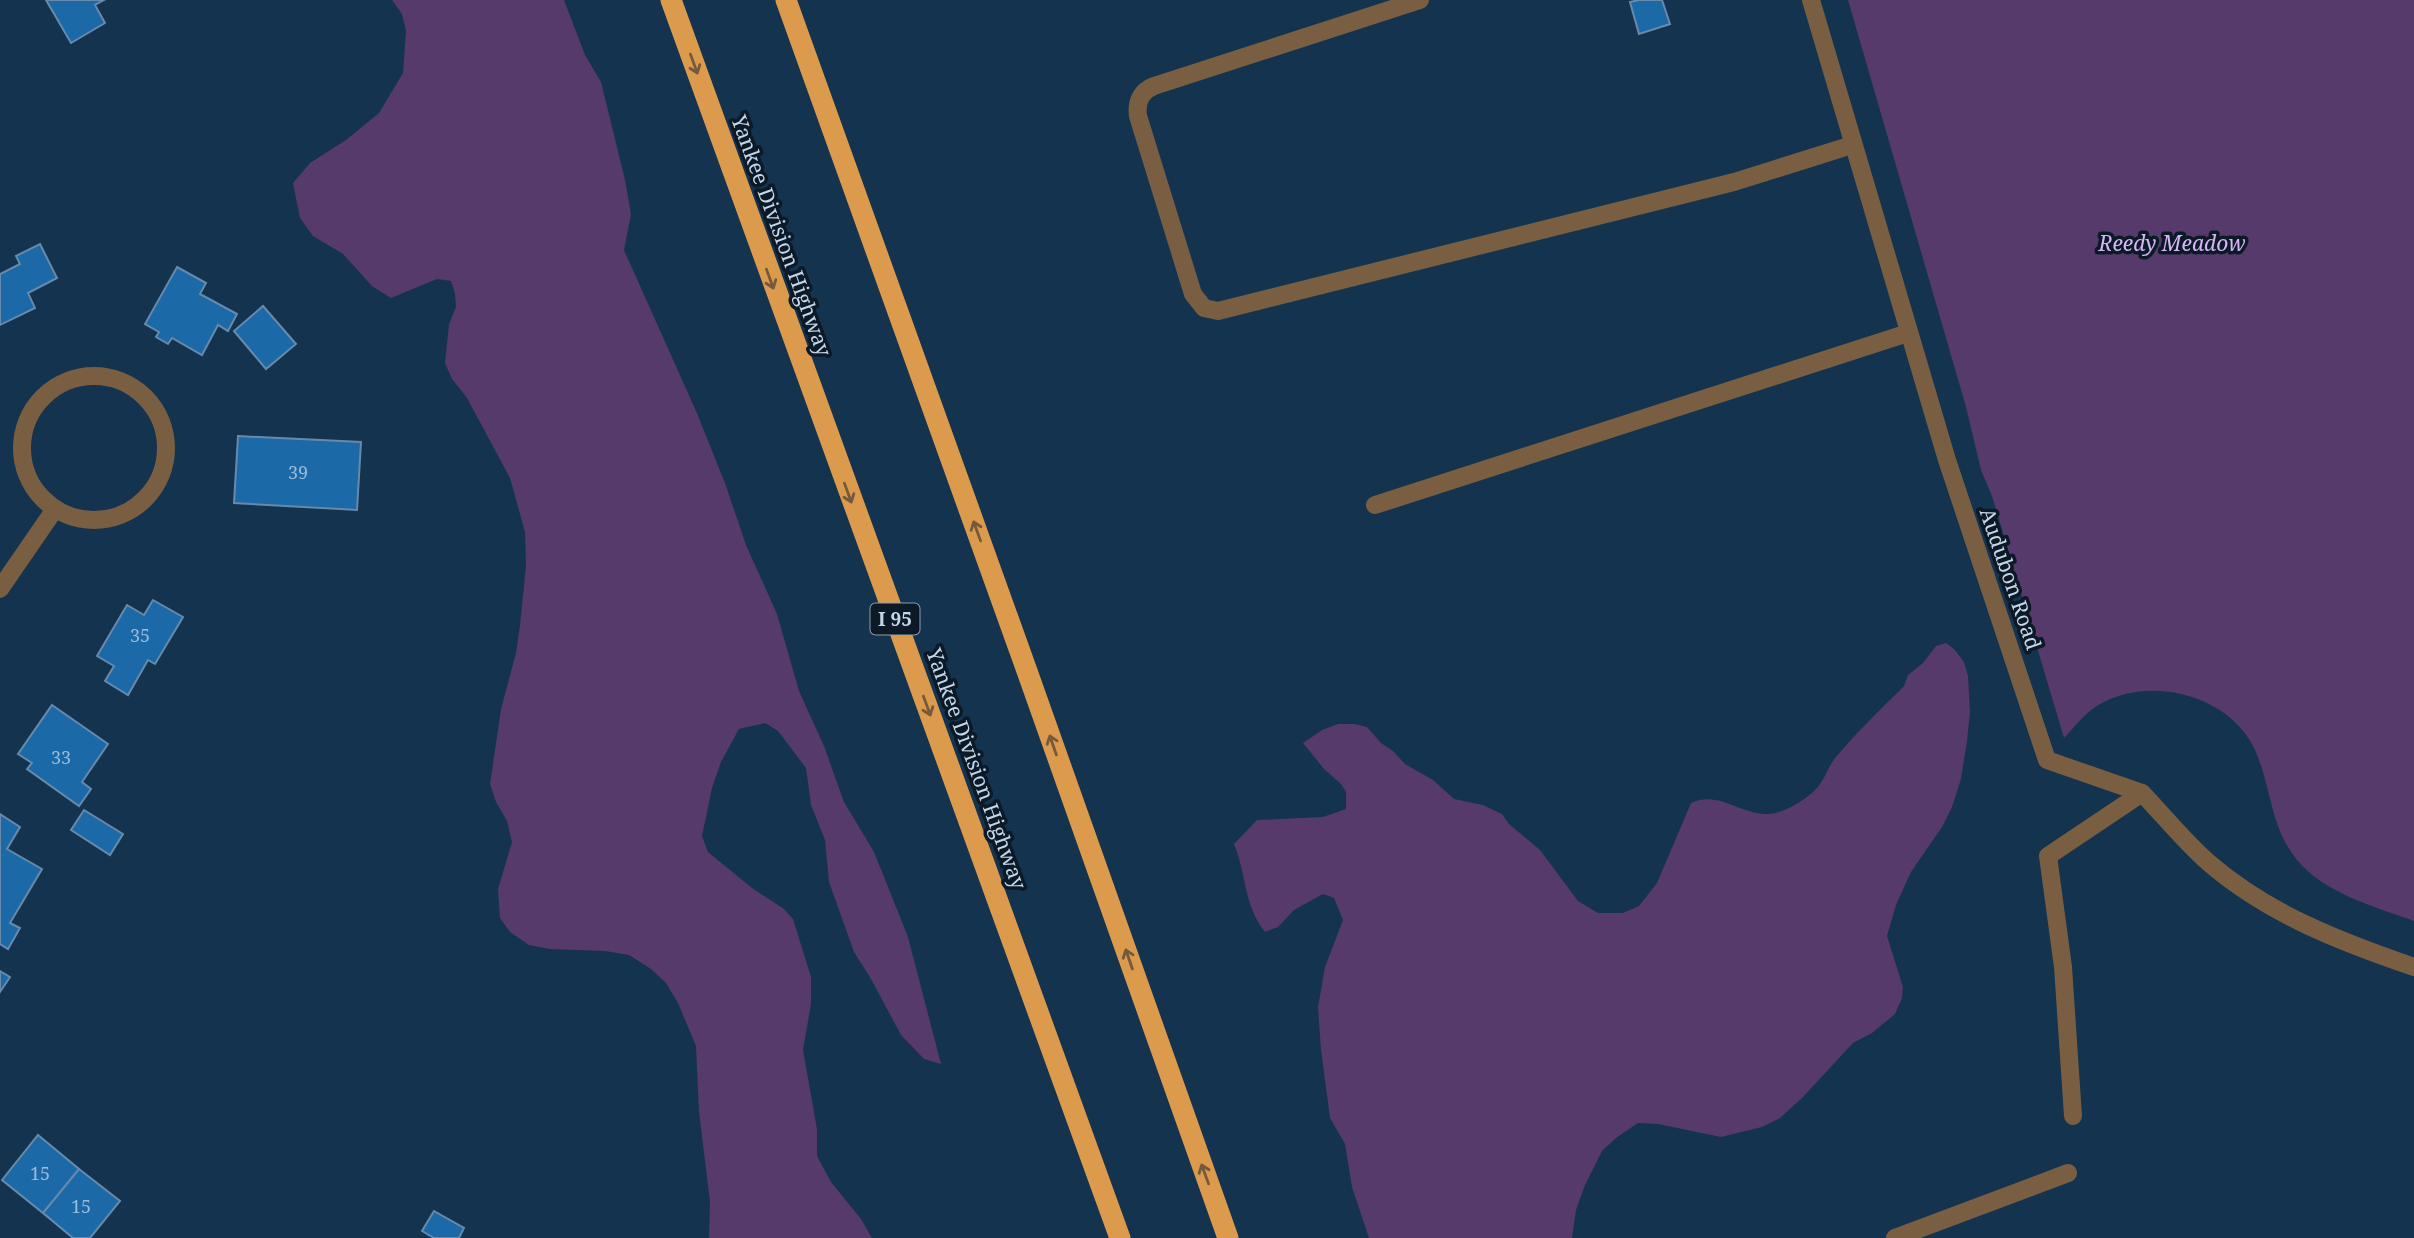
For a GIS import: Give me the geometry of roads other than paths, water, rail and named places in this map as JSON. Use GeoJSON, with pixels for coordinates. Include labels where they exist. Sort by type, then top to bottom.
{"type":"FeatureCollection","features":[{"type":"Feature","properties":{"kind":"highway","name":"Yankee Division Highway"},"geometry":{"type":"LineString","coordinates":[[671,0],[793,344],[1120,1238]]}},
{"type":"Feature","properties":{"kind":"highway"},"geometry":{"type":"LineString","coordinates":[[786,0],[1228,1238]]}},
{"type":"Feature","properties":{"kind":"street"},"geometry":{"type":"LineString","coordinates":[[1420,0],[1150,88],[1143,93],[1137,107],[1138,116],[1193,294],[1204,308],[1218,311],[1734,183],[1852,145]]}},
{"type":"Feature","properties":{"kind":"street","name":"Audubon Road"},"geometry":{"type":"LineString","coordinates":[[1811,0],[1947,460],[2047,760],[2142,793],[2206,861],[2267,905],[2305,926],[2414,967]]}},
{"type":"Feature","properties":{"kind":"street"},"geometry":{"type":"LineString","coordinates":[[1375,505],[1908,333]]}},
{"type":"Feature","properties":{"kind":"street"},"geometry":{"type":"LineString","coordinates":[[78,377],[106,377],[133,387],[153,406],[165,432],[165,461],[155,487],[135,508],[110,519],[81,519],[55,509],[34,489],[23,464],[22,435],[33,409],[52,388],[78,377]]}},
{"type":"Feature","properties":{"kind":"street"},"geometry":{"type":"LineString","coordinates":[[0,589],[55,509]]}},
{"type":"Feature","properties":{"kind":"street"},"geometry":{"type":"LineString","coordinates":[[2073,1116],[2063,967],[2048,856],[2142,793]]}},
{"type":"Feature","properties":{"kind":"street"},"geometry":{"type":"LineString","coordinates":[[1895,1238],[2068,1173]]}},
{"type":"Feature","properties":{"kind":"park label","name":"Reedy Meadow"},"geometry":{"type":"Point","coordinates":[2172,244]}}]}
